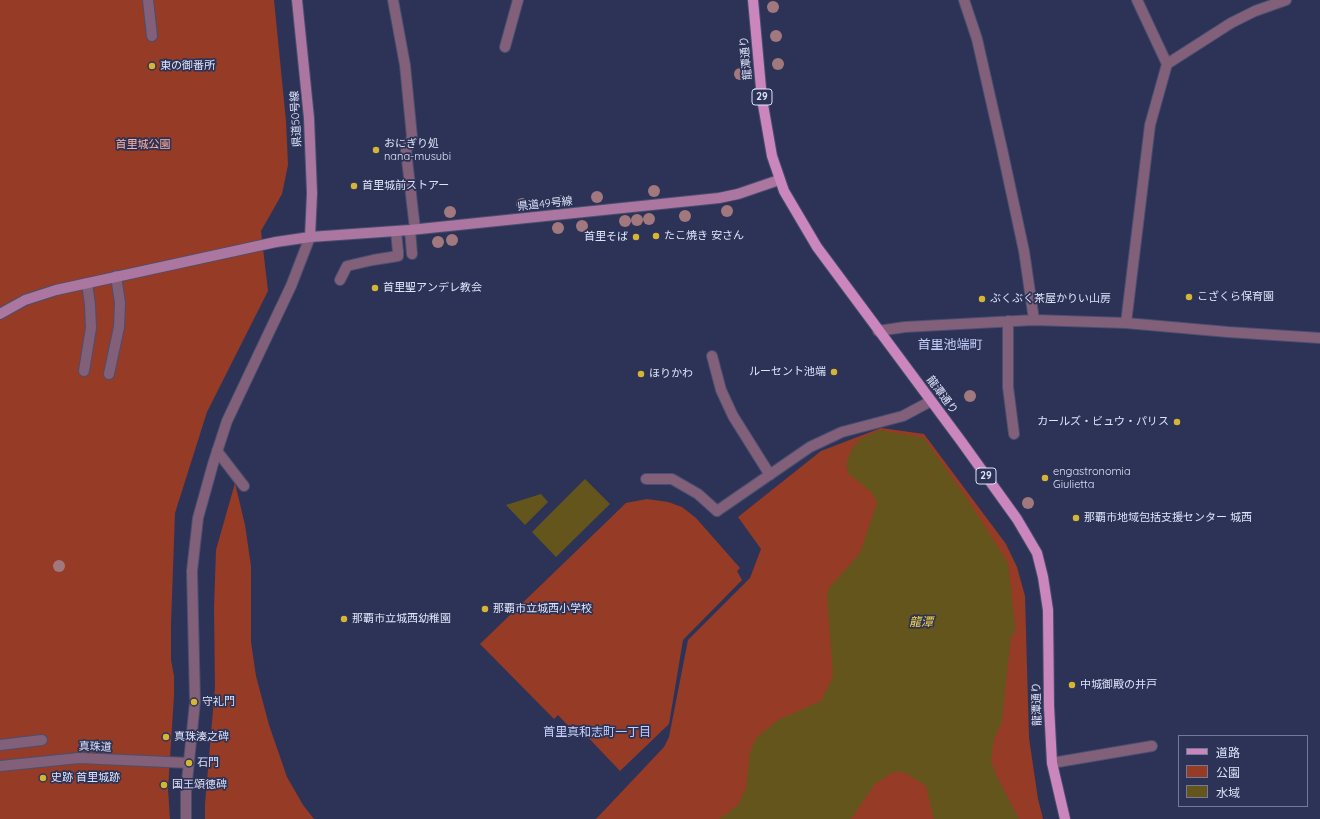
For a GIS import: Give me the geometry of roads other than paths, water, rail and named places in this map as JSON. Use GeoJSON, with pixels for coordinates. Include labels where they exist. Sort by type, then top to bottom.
{"type":"FeatureCollection","features":[{"type":"Feature","properties":{"kind":"main road","name":"県道50号線"},"geometry":{"type":"LineString","coordinates":[[297,0],[309,118],[312,193],[310,237]]}},
{"type":"Feature","properties":{"kind":"main road","name":"龍潭通り"},"geometry":{"type":"LineString","coordinates":[[753,0],[762,99],[772,156],[779,180],[817,247],[1017,519],[1037,553],[1043,577],[1048,610],[1049,706],[1052,763],[1065,819]]}},
{"type":"Feature","properties":{"kind":"main road","name":"県道49号線"},"geometry":{"type":"LineString","coordinates":[[0,314],[25,300],[38,295],[116,276],[260,245],[310,237],[412,230],[719,198],[738,194],[779,180]]}},
{"type":"Feature","properties":{"kind":"street"},"geometry":{"type":"LineString","coordinates":[[148,0],[152,36]]}},
{"type":"Feature","properties":{"kind":"street"},"geometry":{"type":"LineString","coordinates":[[393,0],[405,65],[412,137],[406,151],[412,230],[412,254]]}},
{"type":"Feature","properties":{"kind":"street"},"geometry":{"type":"LineString","coordinates":[[505,47],[518,0]]}},
{"type":"Feature","properties":{"kind":"street"},"geometry":{"type":"LineString","coordinates":[[964,0],[977,39],[1002,149],[1024,251],[1034,320]]}},
{"type":"Feature","properties":{"kind":"street"},"geometry":{"type":"LineString","coordinates":[[1126,323],[1150,125],[1166,64],[1137,0]]}},
{"type":"Feature","properties":{"kind":"street"},"geometry":{"type":"LineString","coordinates":[[1166,64],[1232,23],[1255,11],[1286,0]]}},
{"type":"Feature","properties":{"kind":"street"},"geometry":{"type":"LineString","coordinates":[[340,280],[347,266],[398,256],[396,231]]}},
{"type":"Feature","properties":{"kind":"street"},"geometry":{"type":"LineString","coordinates":[[186,819],[186,791],[195,702],[192,596],[193,551],[198,518],[227,421],[291,286],[310,237]]}},
{"type":"Feature","properties":{"kind":"street"},"geometry":{"type":"LineString","coordinates":[[110,374],[119,327],[120,302],[116,276]]}},
{"type":"Feature","properties":{"kind":"street"},"geometry":{"type":"LineString","coordinates":[[84,371],[91,328],[87,283]]}},
{"type":"Feature","properties":{"kind":"street"},"geometry":{"type":"LineString","coordinates":[[878,331],[905,327],[1034,320],[1126,323],[1320,338]]}},
{"type":"Feature","properties":{"kind":"street"},"geometry":{"type":"LineString","coordinates":[[1008,321],[1008,387],[1014,434]]}},
{"type":"Feature","properties":{"kind":"street"},"geometry":{"type":"LineString","coordinates":[[712,356],[722,390],[732,416],[770,475]]}},
{"type":"Feature","properties":{"kind":"street"},"geometry":{"type":"LineString","coordinates":[[646,479],[672,479],[698,494],[717,511],[810,447],[835,435],[858,427],[904,416],[931,401]]}},
{"type":"Feature","properties":{"kind":"street"},"geometry":{"type":"LineString","coordinates":[[217,451],[244,486]]}},
{"type":"Feature","properties":{"kind":"street"},"geometry":{"type":"LineString","coordinates":[[0,745],[42,740]]}},
{"type":"Feature","properties":{"kind":"street"},"geometry":{"type":"LineString","coordinates":[[1052,763],[1152,746]]}},
{"type":"Feature","properties":{"kind":"street","name":"真珠道"},"geometry":{"type":"LineString","coordinates":[[0,766],[79,758],[189,763]]}},
{"type":"Feature","properties":{"kind":"water","name":"龍潭"},"geometry":{"type":"Polygon","coordinates":[[[880,430],[924,438],[968,500],[1008,563],[1016,632],[1011,636],[1002,721],[994,739],[991,760],[997,777],[1019,819],[934,819],[926,786],[906,773],[898,772],[891,773],[875,784],[851,819],[719,819],[731,811],[739,803],[746,788],[750,752],[756,738],[778,720],[821,701],[833,677],[827,595],[829,588],[860,553],[877,502],[871,492],[849,474],[846,464],[852,448],[862,438],[880,430]]]}},
{"type":"Feature","properties":{"kind":"water"},"geometry":{"type":"Polygon","coordinates":[[[585,479],[610,504],[556,557],[532,532],[585,479]]]}},
{"type":"Feature","properties":{"kind":"water"},"geometry":{"type":"Polygon","coordinates":[[[541,494],[548,502],[525,525],[506,505],[541,494]]]}},
{"type":"Feature","properties":{"kind":"place","name":"東の御番所"},"geometry":{"type":"Point","coordinates":[152,66]}},
{"type":"Feature","properties":{"kind":"place","name":"おにぎり処 nana-musubi"},"geometry":{"type":"Point","coordinates":[376,150]}},
{"type":"Feature","properties":{"kind":"place","name":"首里城前ストアー"},"geometry":{"type":"Point","coordinates":[354,186]}},
{"type":"Feature","properties":{"kind":"place","name":"たこ焼き 安さん"},"geometry":{"type":"Point","coordinates":[656,236]}},
{"type":"Feature","properties":{"kind":"place","name":"首里そば"},"geometry":{"type":"Point","coordinates":[636,237]}},
{"type":"Feature","properties":{"kind":"place","name":"首里聖アンデレ教会"},"geometry":{"type":"Point","coordinates":[375,288]}},
{"type":"Feature","properties":{"kind":"place","name":"こざくら保育園"},"geometry":{"type":"Point","coordinates":[1189,297]}},
{"type":"Feature","properties":{"kind":"place","name":"ぶくぶく茶屋かりい山房"},"geometry":{"type":"Point","coordinates":[982,299]}},
{"type":"Feature","properties":{"kind":"place","name":"ルーセント池端"},"geometry":{"type":"Point","coordinates":[834,372]}},
{"type":"Feature","properties":{"kind":"place","name":"ほりかわ"},"geometry":{"type":"Point","coordinates":[641,374]}},
{"type":"Feature","properties":{"kind":"place","name":"カールズ・ビュウ・パリス"},"geometry":{"type":"Point","coordinates":[1177,422]}},
{"type":"Feature","properties":{"kind":"place","name":"engastronomia Giulietta"},"geometry":{"type":"Point","coordinates":[1045,478]}},
{"type":"Feature","properties":{"kind":"place","name":"那覇市地域包括支援センター 城西"},"geometry":{"type":"Point","coordinates":[1076,518]}},
{"type":"Feature","properties":{"kind":"place","name":"那覇市立城西小学校"},"geometry":{"type":"Point","coordinates":[485,609]}},
{"type":"Feature","properties":{"kind":"place","name":"那覇市立城西幼稚園"},"geometry":{"type":"Point","coordinates":[344,619]}},
{"type":"Feature","properties":{"kind":"place","name":"中城御殿の井戸"},"geometry":{"type":"Point","coordinates":[1072,685]}},
{"type":"Feature","properties":{"kind":"place","name":"守礼門"},"geometry":{"type":"Point","coordinates":[194,702]}},
{"type":"Feature","properties":{"kind":"place","name":"真珠湊之碑"},"geometry":{"type":"Point","coordinates":[166,737]}},
{"type":"Feature","properties":{"kind":"place","name":"石門"},"geometry":{"type":"Point","coordinates":[189,763]}},
{"type":"Feature","properties":{"kind":"place","name":"史跡 首里城跡"},"geometry":{"type":"Point","coordinates":[43,778]}},
{"type":"Feature","properties":{"kind":"place","name":"国王頌徳碑"},"geometry":{"type":"Point","coordinates":[164,785]}},
{"type":"Feature","properties":{"kind":"district","name":"首里池端町"},"geometry":{"type":"Point","coordinates":[950,345]}},
{"type":"Feature","properties":{"kind":"district","name":"首里真和志町一丁目"},"geometry":{"type":"Point","coordinates":[597,732]}},
{"type":"Feature","properties":{"kind":"park label","name":"首里城公園"},"geometry":{"type":"Point","coordinates":[143,145]}}]}
